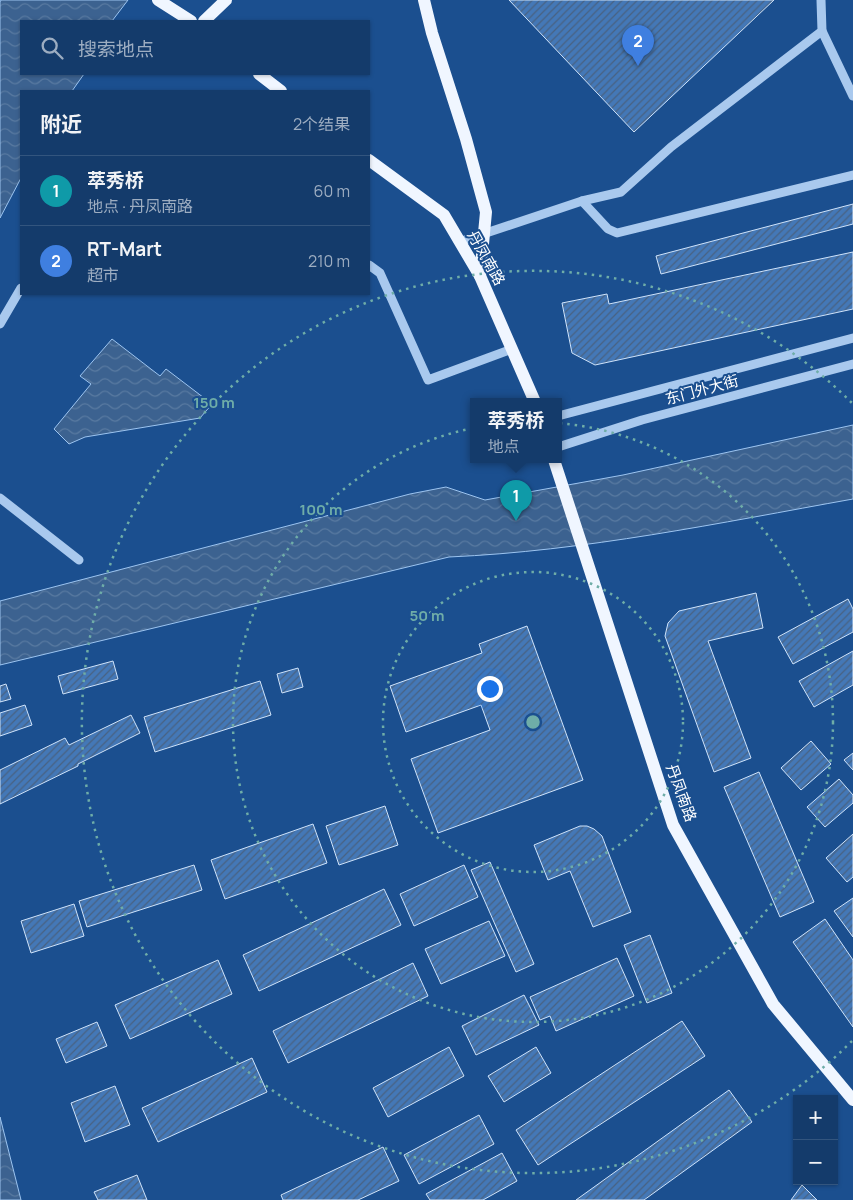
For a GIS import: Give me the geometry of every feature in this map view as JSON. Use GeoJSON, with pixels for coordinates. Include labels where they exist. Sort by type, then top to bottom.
{"type":"FeatureCollection","features":[{"type":"Feature","properties":{"kind":"main road"},"geometry":{"type":"LineString","coordinates":[[158,0],[189,20]]}},
{"type":"Feature","properties":{"kind":"main road"},"geometry":{"type":"LineString","coordinates":[[205,20],[226,0]]}},
{"type":"Feature","properties":{"kind":"main road"},"geometry":{"type":"LineString","coordinates":[[424,0],[432,33],[466,139],[486,212],[480,276]]}},
{"type":"Feature","properties":{"kind":"main road"},"geometry":{"type":"LineString","coordinates":[[260,75],[280,90]]}},
{"type":"Feature","properties":{"kind":"main road","name":"丹凤南路"},"geometry":{"type":"LineString","coordinates":[[370,161],[444,216],[480,276],[533,398]]}},
{"type":"Feature","properties":{"kind":"main road","name":"丹凤南路"},"geometry":{"type":"LineString","coordinates":[[555,463],[673,825],[773,1004],[853,1100]]}},
{"type":"Feature","properties":{"kind":"street"},"geometry":{"type":"LineString","coordinates":[[821,0],[822,31],[853,96]]}},
{"type":"Feature","properties":{"kind":"street"},"geometry":{"type":"LineString","coordinates":[[459,242],[582,201],[621,192],[671,147],[822,31]]}},
{"type":"Feature","properties":{"kind":"street"},"geometry":{"type":"LineString","coordinates":[[582,201],[608,229],[617,233],[853,175]]}},
{"type":"Feature","properties":{"kind":"street"},"geometry":{"type":"LineString","coordinates":[[370,266],[380,273],[428,380],[512,349]]}},
{"type":"Feature","properties":{"kind":"street"},"geometry":{"type":"LineString","coordinates":[[0,324],[20,290]]}},
{"type":"Feature","properties":{"kind":"street","name":"东门外大街"},"geometry":{"type":"LineString","coordinates":[[562,415],[853,338]]}},
{"type":"Feature","properties":{"kind":"street","name":"东门外大街"},"geometry":{"type":"LineString","coordinates":[[562,446],[642,420],[853,364]]}},
{"type":"Feature","properties":{"kind":"street"},"geometry":{"type":"LineString","coordinates":[[0,498],[79,560]]}},
{"type":"Feature","properties":{"kind":"water"},"geometry":{"type":"Polygon","coordinates":[[[1,0],[128,0],[113,20],[20,20],[20,75],[83,75],[73,90],[20,90],[20,180],[0,218],[1,0]]]}},
{"type":"Feature","properties":{"kind":"water"},"geometry":{"type":"Polygon","coordinates":[[[112,339],[160,376],[166,369],[212,404],[200,418],[85,437],[69,444],[54,429],[91,384],[80,376],[112,339]]]}},
{"type":"Feature","properties":{"kind":"water"},"geometry":{"type":"Polygon","coordinates":[[[853,425],[853,499],[652,535],[551,549],[449,557],[0,665],[0,601],[410,494],[446,487],[485,500],[623,475],[853,425]]]}},
{"type":"Feature","properties":{"kind":"water"},"geometry":{"type":"Polygon","coordinates":[[[0,1117],[21,1200],[0,1200],[0,1117]]]}},
{"type":"Feature","properties":{"kind":"building"},"geometry":{"type":"Polygon","coordinates":[[[509,0],[774,0],[634,132],[509,0]]]}},
{"type":"Feature","properties":{"kind":"building"},"geometry":{"type":"Polygon","coordinates":[[[853,204],[853,224],[661,274],[656,256],[853,204]]]}},
{"type":"Feature","properties":{"kind":"building"},"geometry":{"type":"Polygon","coordinates":[[[853,252],[853,309],[595,365],[572,353],[562,303],[607,294],[609,304],[853,252]]]}},
{"type":"Feature","properties":{"kind":"building"},"geometry":{"type":"Polygon","coordinates":[[[756,593],[763,628],[708,641],[751,758],[714,772],[665,636],[668,623],[679,611],[756,593]]]}},
{"type":"Feature","properties":{"kind":"building"},"geometry":{"type":"Polygon","coordinates":[[[848,599],[853,609],[853,632],[793,664],[778,637],[848,599]]]}},
{"type":"Feature","properties":{"kind":"building"},"geometry":{"type":"Polygon","coordinates":[[[527,626],[583,780],[438,833],[411,759],[490,730],[481,705],[406,732],[390,686],[482,653],[479,644],[527,626]]]}},
{"type":"Feature","properties":{"kind":"building"},"geometry":{"type":"Polygon","coordinates":[[[853,651],[853,685],[814,707],[799,681],[853,651]]]}},
{"type":"Feature","properties":{"kind":"building"},"geometry":{"type":"Polygon","coordinates":[[[113,661],[118,679],[63,694],[58,676],[113,661]]]}},
{"type":"Feature","properties":{"kind":"building"},"geometry":{"type":"Polygon","coordinates":[[[298,668],[303,687],[282,693],[277,674],[298,668]]]}},
{"type":"Feature","properties":{"kind":"building"},"geometry":{"type":"Polygon","coordinates":[[[260,681],[271,715],[155,752],[144,717],[260,681]]]}},
{"type":"Feature","properties":{"kind":"building"},"geometry":{"type":"Polygon","coordinates":[[[6,684],[11,699],[0,702],[0,686],[6,684]]]}},
{"type":"Feature","properties":{"kind":"building"},"geometry":{"type":"Polygon","coordinates":[[[25,705],[32,725],[0,736],[0,713],[25,705]]]}},
{"type":"Feature","properties":{"kind":"building"},"geometry":{"type":"Polygon","coordinates":[[[131,715],[140,733],[0,804],[0,770],[65,738],[69,745],[131,715]]]}},
{"type":"Feature","properties":{"kind":"building"},"geometry":{"type":"Polygon","coordinates":[[[811,741],[831,764],[801,790],[781,768],[811,741]]]}},
{"type":"Feature","properties":{"kind":"building"},"geometry":{"type":"Polygon","coordinates":[[[853,753],[853,770],[844,760],[853,753]]]}},
{"type":"Feature","properties":{"kind":"building"},"geometry":{"type":"Polygon","coordinates":[[[759,772],[814,902],[780,917],[724,787],[759,772]]]}},
{"type":"Feature","properties":{"kind":"building"},"geometry":{"type":"Polygon","coordinates":[[[839,779],[853,795],[853,803],[825,827],[807,807],[839,779]]]}},
{"type":"Feature","properties":{"kind":"building"},"geometry":{"type":"Polygon","coordinates":[[[385,806],[398,845],[339,865],[326,826],[385,806]]]}},
{"type":"Feature","properties":{"kind":"building"},"geometry":{"type":"Polygon","coordinates":[[[313,824],[327,863],[225,899],[211,860],[313,824]]]}},
{"type":"Feature","properties":{"kind":"building"},"geometry":{"type":"Polygon","coordinates":[[[580,826],[594,829],[602,836],[631,912],[593,927],[570,871],[548,880],[534,845],[580,826]]]}},
{"type":"Feature","properties":{"kind":"building"},"geometry":{"type":"Polygon","coordinates":[[[853,834],[853,877],[847,882],[826,858],[853,834]]]}},
{"type":"Feature","properties":{"kind":"building"},"geometry":{"type":"Polygon","coordinates":[[[490,862],[534,964],[516,972],[471,870],[490,862]]]}},
{"type":"Feature","properties":{"kind":"building"},"geometry":{"type":"Polygon","coordinates":[[[194,865],[202,890],[87,927],[79,901],[194,865]]]}},
{"type":"Feature","properties":{"kind":"building"},"geometry":{"type":"Polygon","coordinates":[[[464,865],[478,897],[414,926],[400,894],[464,865]]]}},
{"type":"Feature","properties":{"kind":"building"},"geometry":{"type":"Polygon","coordinates":[[[384,889],[401,925],[259,991],[243,955],[384,889]]]}},
{"type":"Feature","properties":{"kind":"building"},"geometry":{"type":"Polygon","coordinates":[[[853,898],[853,937],[834,911],[853,898]]]}},
{"type":"Feature","properties":{"kind":"building"},"geometry":{"type":"Polygon","coordinates":[[[74,904],[84,936],[31,953],[21,921],[74,904]]]}},
{"type":"Feature","properties":{"kind":"building"},"geometry":{"type":"Polygon","coordinates":[[[825,919],[853,960],[853,1027],[793,942],[825,919]]]}},
{"type":"Feature","properties":{"kind":"building"},"geometry":{"type":"Polygon","coordinates":[[[489,921],[505,956],[441,984],[425,949],[489,921]]]}},
{"type":"Feature","properties":{"kind":"building"},"geometry":{"type":"Polygon","coordinates":[[[650,935],[672,993],[647,1003],[624,945],[650,935]]]}},
{"type":"Feature","properties":{"kind":"building"},"geometry":{"type":"Polygon","coordinates":[[[617,958],[634,996],[556,1031],[550,1016],[540,1020],[530,997],[617,958]]]}},
{"type":"Feature","properties":{"kind":"building"},"geometry":{"type":"Polygon","coordinates":[[[218,960],[232,994],[130,1039],[115,1005],[218,960]]]}},
{"type":"Feature","properties":{"kind":"building"},"geometry":{"type":"Polygon","coordinates":[[[413,963],[428,996],[288,1063],[273,1031],[413,963]]]}},
{"type":"Feature","properties":{"kind":"building"},"geometry":{"type":"Polygon","coordinates":[[[524,995],[539,1025],[476,1055],[462,1026],[524,995]]]}},
{"type":"Feature","properties":{"kind":"building"},"geometry":{"type":"Polygon","coordinates":[[[682,1021],[705,1056],[538,1165],[516,1130],[682,1021]]]}},
{"type":"Feature","properties":{"kind":"building"},"geometry":{"type":"Polygon","coordinates":[[[97,1022],[107,1046],[66,1063],[56,1039],[97,1022]]]}},
{"type":"Feature","properties":{"kind":"building"},"geometry":{"type":"Polygon","coordinates":[[[449,1047],[464,1076],[388,1117],[373,1088],[449,1047]]]}},
{"type":"Feature","properties":{"kind":"building"},"geometry":{"type":"Polygon","coordinates":[[[536,1047],[551,1073],[504,1102],[488,1076],[536,1047]]]}},
{"type":"Feature","properties":{"kind":"building"},"geometry":{"type":"Polygon","coordinates":[[[252,1058],[267,1092],[158,1142],[142,1108],[252,1058]]]}},
{"type":"Feature","properties":{"kind":"building"},"geometry":{"type":"Polygon","coordinates":[[[115,1086],[130,1125],[85,1142],[71,1103],[115,1086]]]}},
{"type":"Feature","properties":{"kind":"building"},"geometry":{"type":"Polygon","coordinates":[[[729,1090],[752,1122],[644,1200],[576,1200],[729,1090]]]}},
{"type":"Feature","properties":{"kind":"building"},"geometry":{"type":"Polygon","coordinates":[[[479,1115],[494,1144],[419,1184],[404,1155],[479,1115]]]}},
{"type":"Feature","properties":{"kind":"building"},"geometry":{"type":"Polygon","coordinates":[[[383,1147],[399,1181],[358,1200],[283,1200],[281,1195],[383,1147]]]}},
{"type":"Feature","properties":{"kind":"building"},"geometry":{"type":"Polygon","coordinates":[[[502,1153],[517,1181],[483,1200],[430,1200],[426,1194],[502,1153]]]}},
{"type":"Feature","properties":{"kind":"building"},"geometry":{"type":"Polygon","coordinates":[[[137,1175],[147,1200],[98,1200],[94,1192],[137,1175]]]}},
{"type":"Feature","properties":{"kind":"building"},"geometry":{"type":"Polygon","coordinates":[[[802,1185],[817,1200],[791,1200],[802,1185]]]}},
{"type":"Feature","properties":{"kind":"place","name":"RT-Mart"},"geometry":{"type":"Point","coordinates":[638,66]}},
{"type":"Feature","properties":{"kind":"place","name":"萃秀桥"},"geometry":{"type":"Point","coordinates":[516,521]}}]}
